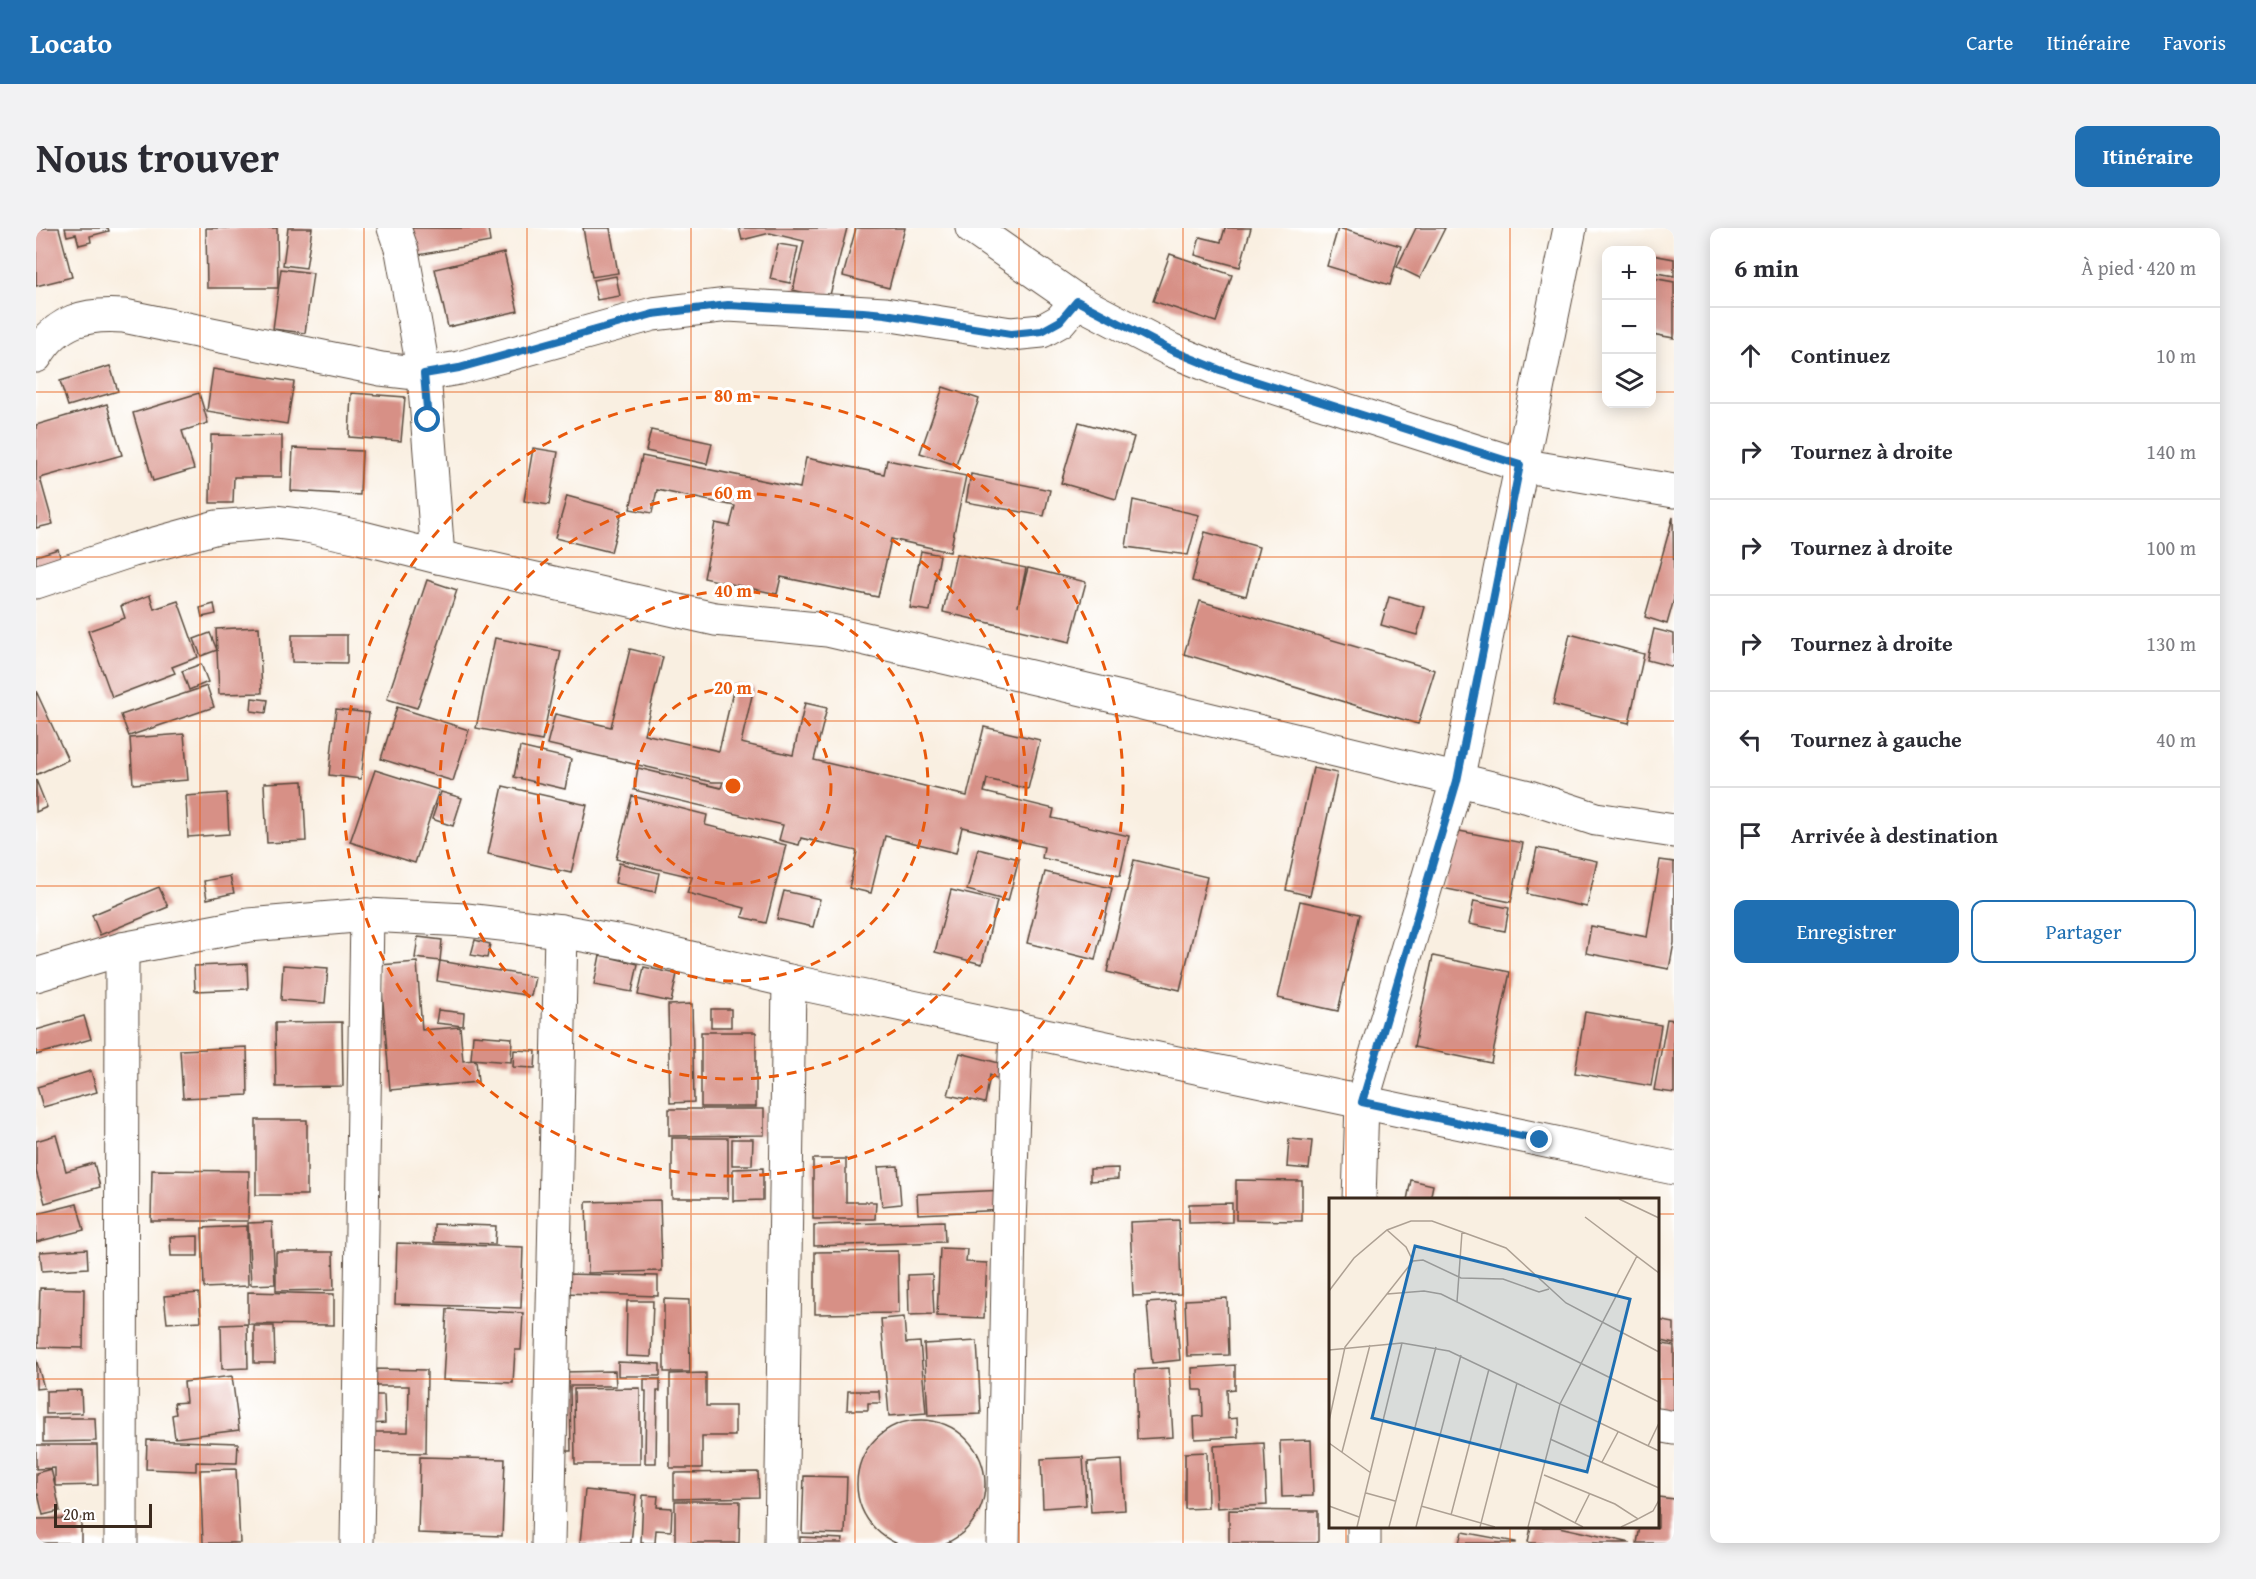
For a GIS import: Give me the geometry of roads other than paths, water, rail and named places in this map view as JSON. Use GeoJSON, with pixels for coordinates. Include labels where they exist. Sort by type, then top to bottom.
{"type":"FeatureCollection","features":[{"type":"Feature","properties":{"kind":"street"},"geometry":{"type":"LineString","coordinates":[[394,228],[402,251],[424,374],[438,557]]}},
{"type":"Feature","properties":{"kind":"street"},"geometry":{"type":"LineString","coordinates":[[972,228],[1077,301],[1171,350],[1220,370],[1520,465],[1674,491]]}},
{"type":"Feature","properties":{"kind":"street"},"geometry":{"type":"LineString","coordinates":[[1359,1198],[1362,1102],[1457,781],[1570,228]]}},
{"type":"Feature","properties":{"kind":"street"},"geometry":{"type":"LineString","coordinates":[[41,342],[64,326],[83,317],[103,314],[124,316],[381,369],[424,374],[459,368],[653,314],[728,305],[885,314],[1011,334],[1042,331],[1060,321],[1077,301]]}},
{"type":"Feature","properties":{"kind":"street"},"geometry":{"type":"LineString","coordinates":[[36,582],[104,558],[217,527],[276,522],[307,526],[715,619],[827,630],[1529,797],[1596,819],[1674,831]]}},
{"type":"Feature","properties":{"kind":"street"},"geometry":{"type":"LineString","coordinates":[[36,975],[122,949],[249,925],[367,915],[466,920],[561,931],[627,943],[789,981],[1674,1168]]}},
{"type":"Feature","properties":{"kind":"street"},"geometry":{"type":"LineString","coordinates":[[357,1543],[367,915]]}},
{"type":"Feature","properties":{"kind":"street"},"geometry":{"type":"LineString","coordinates":[[548,1543],[561,931]]}},
{"type":"Feature","properties":{"kind":"street"},"geometry":{"type":"LineString","coordinates":[[121,1543],[122,949]]}},
{"type":"Feature","properties":{"kind":"street"},"geometry":{"type":"LineString","coordinates":[[780,1543],[789,981]]}},
{"type":"Feature","properties":{"kind":"street"},"geometry":{"type":"LineString","coordinates":[[1004,1543],[1009,1226],[1016,1028]]}},
{"type":"Feature","properties":{"kind":"street"},"geometry":{"type":"LineString","coordinates":[[1659,1425],[1674,1428]]}}]}
